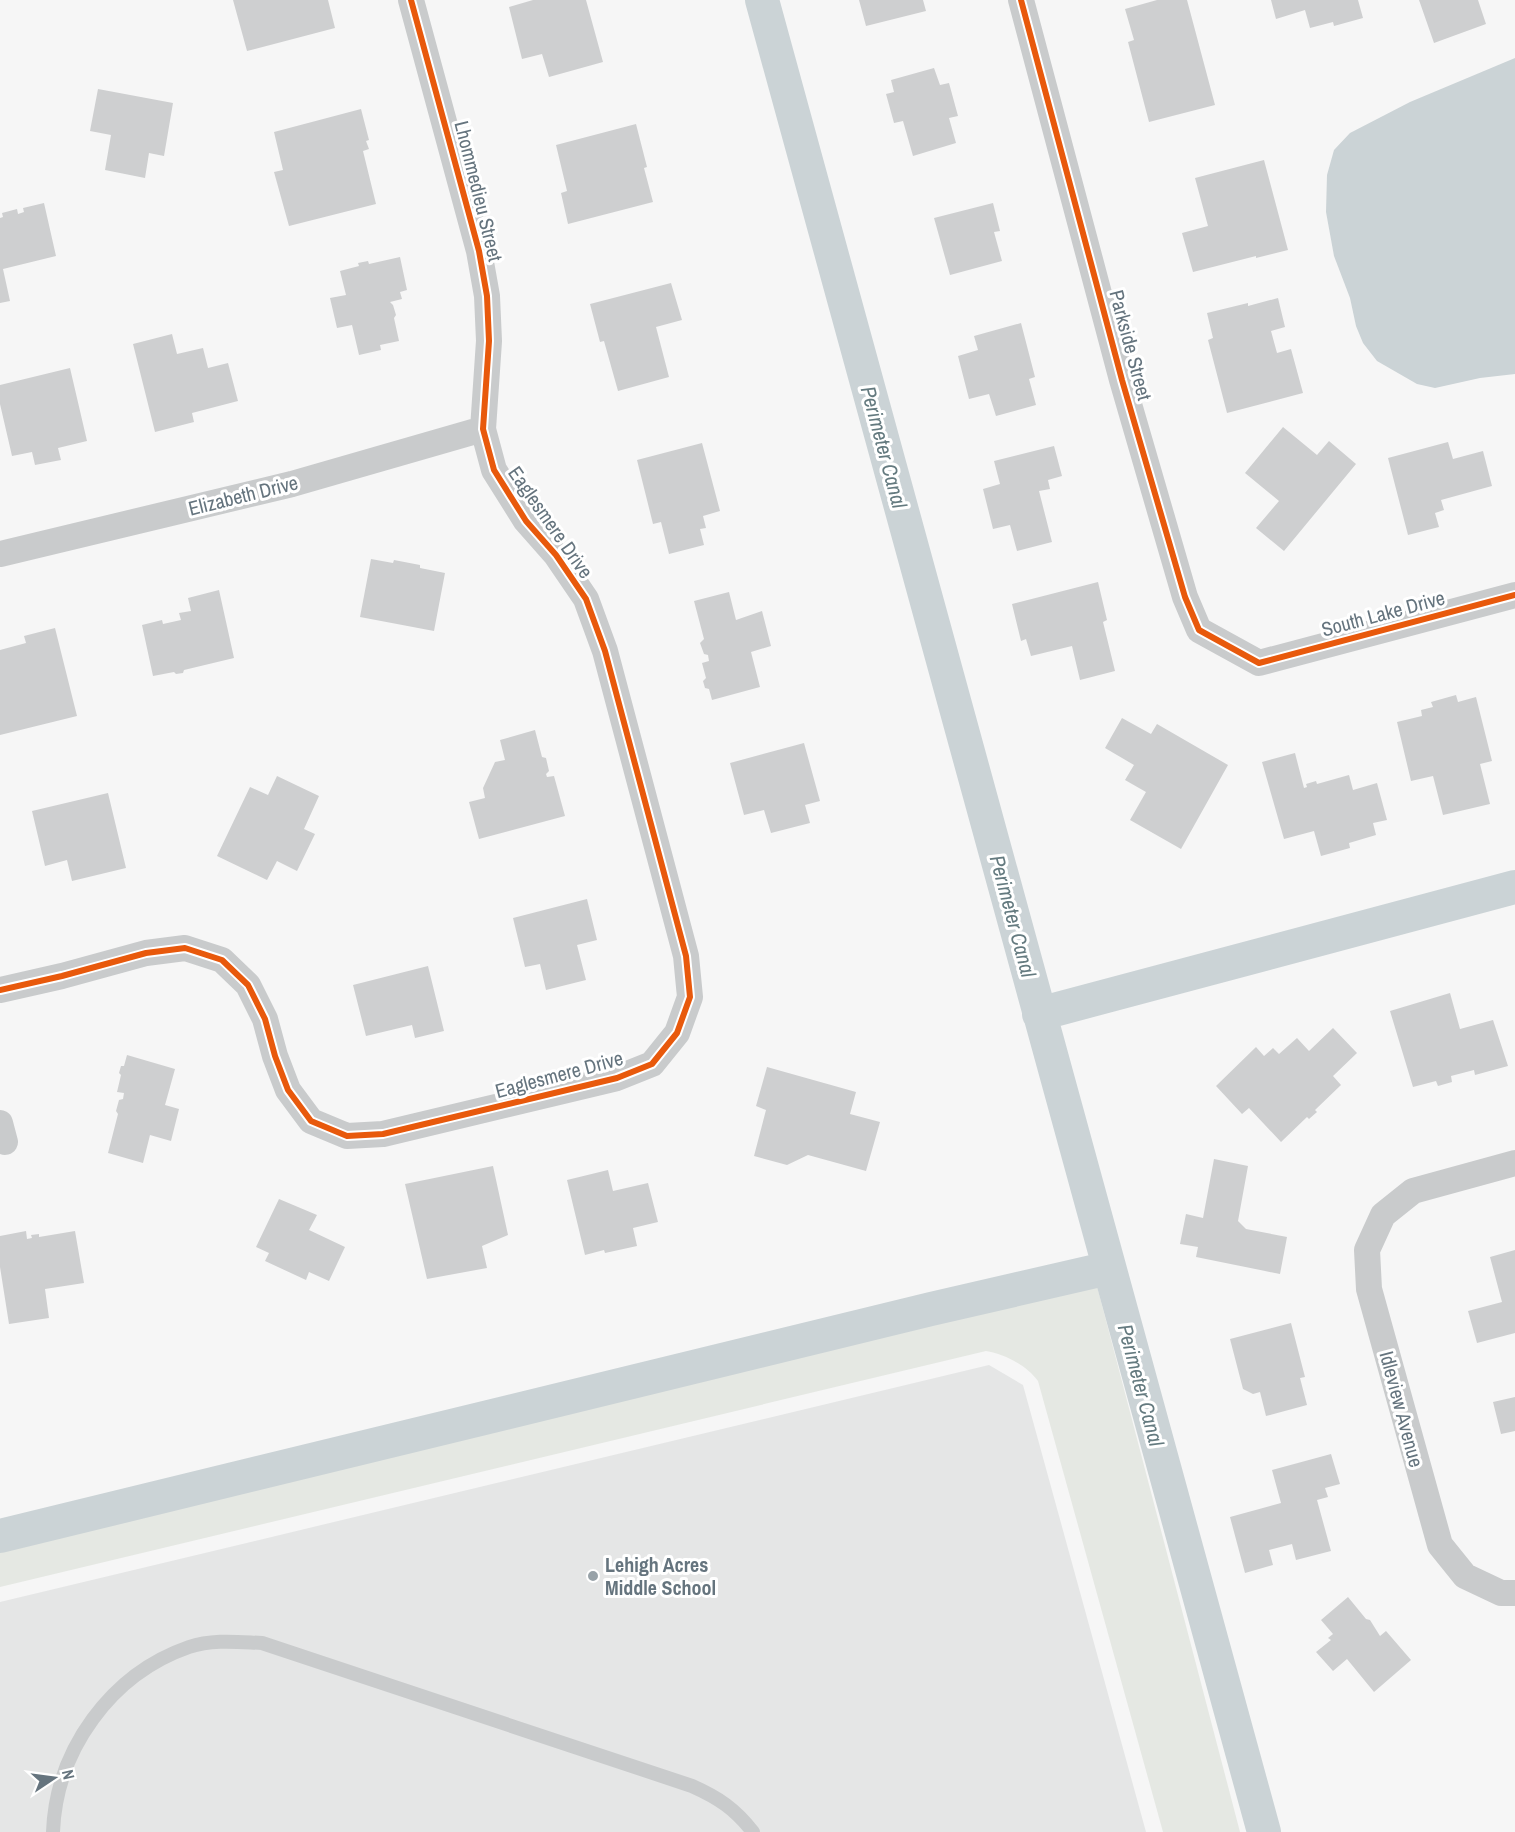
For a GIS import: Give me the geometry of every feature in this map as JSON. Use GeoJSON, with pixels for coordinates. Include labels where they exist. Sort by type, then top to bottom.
{"type":"FeatureCollection","features":[{"type":"Feature","properties":{"kind":"street","name":"Lhommedieu Street"},"geometry":{"type":"LineString","coordinates":[[411,0],[479,251],[485,285],[489,342],[483,429]]}},
{"type":"Feature","properties":{"kind":"street","name":"Parkside Street"},"geometry":{"type":"LineString","coordinates":[[1021,0],[1122,380],[1185,597],[1199,630],[1259,663]]}},
{"type":"Feature","properties":{"kind":"street","name":"Elizabeth Drive"},"geometry":{"type":"LineString","coordinates":[[0,554],[292,484],[483,429]]}},
{"type":"Feature","properties":{"kind":"street","name":"Eaglesmere Drive"},"geometry":{"type":"LineString","coordinates":[[0,990],[146,953],[185,948],[222,960],[248,985],[265,1020],[288,1090],[310,1121],[347,1136],[394,1132],[617,1078],[652,1064],[677,1033],[690,997],[687,966],[605,651],[586,599],[556,555],[526,520],[494,470],[483,429]]}},
{"type":"Feature","properties":{"kind":"street","name":"South Lake Drive"},"geometry":{"type":"LineString","coordinates":[[1259,663],[1515,595]]}},
{"type":"Feature","properties":{"kind":"street","name":"Idleview Avenue"},"geometry":{"type":"LineString","coordinates":[[1515,1163],[1413,1191],[1383,1215],[1367,1250],[1369,1289],[1440,1545],[1465,1576],[1501,1593],[1515,1593]]}},
{"type":"Feature","properties":{"kind":"lane"},"geometry":{"type":"LineString","coordinates":[[53,1832],[56,1799],[67,1765],[83,1732],[104,1704],[128,1681],[152,1664],[190,1646],[222,1641],[262,1643],[692,1786],[714,1796],[739,1814],[753,1832]]}},
{"type":"Feature","properties":{"kind":"shaded area"},"geometry":{"type":"Polygon","coordinates":[[[1515,58],[1515,374],[1480,378],[1435,388],[1417,384],[1377,361],[1363,343],[1356,326],[1350,298],[1334,256],[1326,212],[1327,175],[1334,150],[1350,133],[1410,102],[1515,58]]]}},
{"type":"Feature","properties":{"kind":"shaded area"},"geometry":{"type":"Polygon","coordinates":[[[1092,1267],[1240,1832],[1163,1832],[1038,1381],[1028,1370],[1015,1362],[986,1351],[0,1587],[0,1530],[1092,1267]]]}},
{"type":"Feature","properties":{"kind":"shaded area","name":"Lehigh Acres Middle School"},"geometry":{"type":"Polygon","coordinates":[[[989,1365],[1023,1385],[1146,1832],[0,1832],[0,1602],[989,1365]]]}},
{"type":"Feature","properties":{"kind":"building"},"geometry":{"type":"Polygon","coordinates":[[[233,0],[328,0],[335,28],[247,51],[233,0]]]}},
{"type":"Feature","properties":{"kind":"building"},"geometry":{"type":"Polygon","coordinates":[[[533,0],[586,0],[603,62],[549,77],[542,54],[522,59],[509,7],[533,0]]]}},
{"type":"Feature","properties":{"kind":"building"},"geometry":{"type":"Polygon","coordinates":[[[859,0],[923,0],[926,11],[866,26],[859,0]]]}},
{"type":"Feature","properties":{"kind":"building"},"geometry":{"type":"Polygon","coordinates":[[[1157,0],[1187,0],[1215,105],[1149,122],[1128,42],[1134,40],[1125,9],[1157,0]]]}},
{"type":"Feature","properties":{"kind":"building"},"geometry":{"type":"Polygon","coordinates":[[[1271,0],[1358,0],[1363,18],[1334,26],[1333,22],[1310,28],[1305,10],[1276,19],[1271,0]]]}},
{"type":"Feature","properties":{"kind":"building"},"geometry":{"type":"Polygon","coordinates":[[[1419,0],[1478,0],[1486,24],[1434,43],[1419,0]]]}},
{"type":"Feature","properties":{"kind":"building"},"geometry":{"type":"Polygon","coordinates":[[[934,68],[940,85],[949,83],[958,116],[949,118],[956,143],[913,156],[903,121],[894,123],[886,94],[894,92],[891,80],[934,68]]]}},
{"type":"Feature","properties":{"kind":"building"},"geometry":{"type":"Polygon","coordinates":[[[98,89],[173,103],[164,156],[149,153],[145,178],[105,170],[111,135],[90,131],[98,89]]]}},
{"type":"Feature","properties":{"kind":"building"},"geometry":{"type":"Polygon","coordinates":[[[361,109],[369,140],[366,141],[369,149],[363,151],[376,204],[289,226],[274,172],[283,170],[274,132],[361,109]]]}},
{"type":"Feature","properties":{"kind":"building"},"geometry":{"type":"Polygon","coordinates":[[[636,124],[653,202],[568,224],[561,193],[567,191],[556,145],[636,124]]]}},
{"type":"Feature","properties":{"kind":"building"},"geometry":{"type":"Polygon","coordinates":[[[1264,160],[1288,250],[1193,272],[1182,233],[1208,226],[1195,178],[1264,160]]]}},
{"type":"Feature","properties":{"kind":"building"},"geometry":{"type":"Polygon","coordinates":[[[44,203],[56,256],[3,269],[10,301],[0,303],[0,218],[3,217],[2,213],[17,209],[18,214],[24,212],[23,208],[44,203]]]}},
{"type":"Feature","properties":{"kind":"building"},"geometry":{"type":"Polygon","coordinates":[[[993,203],[1000,231],[994,232],[1002,261],[950,275],[934,218],[993,203]]]}},
{"type":"Feature","properties":{"kind":"building"},"geometry":{"type":"Polygon","coordinates":[[[400,257],[407,290],[400,292],[402,299],[390,302],[396,315],[394,318],[399,341],[380,345],[381,350],[359,355],[352,325],[337,328],[330,298],[346,295],[340,271],[359,266],[358,263],[368,261],[369,264],[400,257]]]}},
{"type":"Feature","properties":{"kind":"building"},"geometry":{"type":"Polygon","coordinates":[[[671,283],[682,320],[656,327],[669,377],[618,391],[604,341],[600,342],[590,304],[671,283]]]}},
{"type":"Feature","properties":{"kind":"building"},"geometry":{"type":"Polygon","coordinates":[[[1278,298],[1285,327],[1271,331],[1277,353],[1291,349],[1303,393],[1227,413],[1208,340],[1213,338],[1207,313],[1278,298]]]}},
{"type":"Feature","properties":{"kind":"building"},"geometry":{"type":"Polygon","coordinates":[[[1021,323],[1035,377],[1029,379],[1036,405],[996,416],[989,394],[969,399],[958,356],[978,350],[974,336],[1021,323]]]}},
{"type":"Feature","properties":{"kind":"building"},"geometry":{"type":"Polygon","coordinates":[[[172,334],[177,354],[203,348],[208,368],[228,363],[238,401],[192,413],[194,422],[155,432],[133,344],[172,334]]]}},
{"type":"Feature","properties":{"kind":"building"},"geometry":{"type":"Polygon","coordinates":[[[70,368],[87,441],[58,448],[61,460],[35,465],[32,452],[12,456],[0,404],[0,385],[70,368]]]}},
{"type":"Feature","properties":{"kind":"building"},"geometry":{"type":"Polygon","coordinates":[[[1283,427],[1317,455],[1329,441],[1356,464],[1284,551],[1256,528],[1279,501],[1245,473],[1283,427]]]}},
{"type":"Feature","properties":{"kind":"building"},"geometry":{"type":"Polygon","coordinates":[[[1448,442],[1453,459],[1483,451],[1492,486],[1441,500],[1444,510],[1435,513],[1439,527],[1408,535],[1388,458],[1448,442]]]}},
{"type":"Feature","properties":{"kind":"building"},"geometry":{"type":"Polygon","coordinates":[[[702,443],[720,511],[703,516],[706,528],[700,529],[704,545],[669,554],[661,522],[653,524],[637,460],[702,443]]]}},
{"type":"Feature","properties":{"kind":"building"},"geometry":{"type":"Polygon","coordinates":[[[1054,446],[1062,476],[1048,480],[1050,489],[1039,491],[1052,542],[1017,551],[1010,525],[993,529],[983,489],[1000,484],[994,461],[1054,446]]]}},
{"type":"Feature","properties":{"kind":"building"},"geometry":{"type":"Polygon","coordinates":[[[371,559],[393,563],[394,560],[445,573],[434,631],[360,617],[371,559]]]}},
{"type":"Feature","properties":{"kind":"building"},"geometry":{"type":"Polygon","coordinates":[[[1098,582],[1107,620],[1103,622],[1115,671],[1080,680],[1072,646],[1031,656],[1026,639],[1021,641],[1012,604],[1098,582]]]}},
{"type":"Feature","properties":{"kind":"building"},"geometry":{"type":"Polygon","coordinates":[[[219,590],[234,658],[184,670],[183,673],[174,672],[153,676],[142,625],[162,620],[163,624],[181,620],[179,613],[191,611],[188,598],[219,590]]]}},
{"type":"Feature","properties":{"kind":"building"},"geometry":{"type":"Polygon","coordinates":[[[729,592],[736,620],[762,611],[771,646],[751,652],[760,687],[712,700],[709,689],[705,688],[703,681],[706,678],[702,663],[709,661],[700,643],[704,639],[694,601],[729,592]]]}},
{"type":"Feature","properties":{"kind":"building"},"geometry":{"type":"Polygon","coordinates":[[[55,628],[77,716],[0,735],[0,650],[26,643],[24,636],[55,628]]]}},
{"type":"Feature","properties":{"kind":"building"},"geometry":{"type":"Polygon","coordinates":[[[1456,695],[1458,702],[1476,697],[1492,761],[1480,764],[1490,804],[1443,815],[1433,776],[1411,781],[1397,722],[1422,716],[1421,710],[1433,707],[1431,702],[1456,695]]]}},
{"type":"Feature","properties":{"kind":"building"},"geometry":{"type":"Polygon","coordinates":[[[1122,718],[1151,734],[1157,724],[1228,765],[1181,849],[1130,820],[1146,792],[1125,780],[1134,765],[1105,748],[1122,718]]]}},
{"type":"Feature","properties":{"kind":"building"},"geometry":{"type":"Polygon","coordinates":[[[535,730],[542,757],[546,758],[549,771],[546,774],[547,777],[554,776],[565,816],[479,839],[469,802],[485,798],[483,788],[495,762],[505,760],[500,740],[535,730]]]}},
{"type":"Feature","properties":{"kind":"building"},"geometry":{"type":"Polygon","coordinates":[[[804,743],[820,801],[805,805],[810,823],[771,833],[764,810],[744,815],[730,763],[804,743]]]}},
{"type":"Feature","properties":{"kind":"building"},"geometry":{"type":"Polygon","coordinates":[[[1295,753],[1304,788],[1307,787],[1306,784],[1316,781],[1317,784],[1349,775],[1353,790],[1377,783],[1387,820],[1373,823],[1376,835],[1349,843],[1350,848],[1321,856],[1314,831],[1284,839],[1262,762],[1295,753]]]}},
{"type":"Feature","properties":{"kind":"building"},"geometry":{"type":"Polygon","coordinates":[[[277,776],[319,796],[304,829],[315,834],[297,871],[277,861],[267,880],[217,856],[250,787],[268,795],[277,776]]]}},
{"type":"Feature","properties":{"kind":"building"},"geometry":{"type":"Polygon","coordinates":[[[108,793],[126,868],[72,881],[67,860],[45,866],[32,811],[108,793]]]}},
{"type":"Feature","properties":{"kind":"building"},"geometry":{"type":"Polygon","coordinates":[[[587,899],[597,940],[577,945],[586,980],[546,990],[540,964],[525,967],[513,918],[587,899]]]}},
{"type":"Feature","properties":{"kind":"building"},"geometry":{"type":"Polygon","coordinates":[[[428,966],[444,1031],[415,1038],[412,1025],[366,1036],[353,985],[428,966]]]}},
{"type":"Feature","properties":{"kind":"building"},"geometry":{"type":"Polygon","coordinates":[[[1450,993],[1460,1029],[1493,1020],[1508,1066],[1475,1075],[1474,1070],[1451,1076],[1452,1082],[1438,1086],[1436,1081],[1413,1087],[1390,1011],[1450,993]]]}},
{"type":"Feature","properties":{"kind":"building"},"geometry":{"type":"Polygon","coordinates":[[[1333,1028],[1357,1053],[1333,1076],[1341,1085],[1315,1110],[1317,1112],[1309,1119],[1307,1117],[1281,1142],[1249,1108],[1242,1114],[1216,1086],[1256,1047],[1264,1056],[1273,1048],[1279,1054],[1297,1038],[1309,1051],[1333,1028]]]}},
{"type":"Feature","properties":{"kind":"building"},"geometry":{"type":"Polygon","coordinates":[[[127,1055],[175,1069],[165,1105],[179,1109],[171,1141],[150,1135],[143,1163],[108,1153],[118,1114],[116,1111],[119,1100],[123,1099],[124,1093],[117,1092],[121,1075],[119,1073],[127,1055]]]}},
{"type":"Feature","properties":{"kind":"building"},"geometry":{"type":"Polygon","coordinates":[[[767,1067],[856,1092],[850,1114],[880,1122],[866,1171],[808,1155],[787,1165],[754,1156],[766,1110],[756,1106],[767,1067]]]}},
{"type":"Feature","properties":{"kind":"building"},"geometry":{"type":"Polygon","coordinates":[[[1214,1159],[1248,1166],[1238,1221],[1246,1229],[1287,1237],[1280,1274],[1196,1257],[1198,1247],[1180,1244],[1186,1214],[1203,1218],[1214,1159]]]}},
{"type":"Feature","properties":{"kind":"building"},"geometry":{"type":"Polygon","coordinates":[[[493,1166],[508,1235],[482,1246],[487,1268],[427,1279],[405,1184],[493,1166]]]}},
{"type":"Feature","properties":{"kind":"building"},"geometry":{"type":"Polygon","coordinates":[[[608,1170],[613,1191],[648,1183],[658,1222],[633,1228],[637,1246],[585,1255],[567,1180],[608,1170]]]}},
{"type":"Feature","properties":{"kind":"building"},"geometry":{"type":"Polygon","coordinates":[[[279,1199],[317,1215],[309,1230],[345,1247],[329,1281],[309,1272],[306,1280],[265,1261],[269,1253],[256,1247],[279,1199]]]}},
{"type":"Feature","properties":{"kind":"building"},"geometry":{"type":"Polygon","coordinates":[[[26,1231],[27,1239],[32,1238],[31,1235],[39,1234],[39,1237],[75,1231],[84,1283],[45,1289],[49,1318],[9,1324],[0,1267],[0,1236],[26,1231]]]}},
{"type":"Feature","properties":{"kind":"building"},"geometry":{"type":"Polygon","coordinates":[[[1515,1250],[1515,1333],[1477,1343],[1468,1311],[1502,1302],[1490,1257],[1515,1250]]]}},
{"type":"Feature","properties":{"kind":"building"},"geometry":{"type":"Polygon","coordinates":[[[1291,1323],[1305,1377],[1300,1378],[1307,1405],[1266,1416],[1260,1392],[1253,1394],[1243,1389],[1230,1339],[1291,1323]]]}},
{"type":"Feature","properties":{"kind":"building"},"geometry":{"type":"Polygon","coordinates":[[[1515,1397],[1515,1431],[1501,1434],[1493,1402],[1515,1397]]]}},
{"type":"Feature","properties":{"kind":"building"},"geometry":{"type":"Polygon","coordinates":[[[1331,1454],[1340,1484],[1325,1488],[1328,1497],[1317,1500],[1331,1551],[1296,1560],[1292,1544],[1269,1550],[1273,1565],[1245,1573],[1230,1517],[1281,1503],[1272,1470],[1331,1454]]]}},
{"type":"Feature","properties":{"kind":"building"},"geometry":{"type":"Polygon","coordinates":[[[1348,1597],[1366,1619],[1370,1620],[1380,1636],[1386,1631],[1411,1660],[1374,1692],[1347,1659],[1333,1671],[1316,1652],[1331,1640],[1328,1638],[1333,1634],[1321,1620],[1348,1597]]]}},
{"type":"Feature","properties":{"kind":"waterway","name":"Perimeter Canal"},"geometry":{"type":"LineString","coordinates":[[762,0],[1264,1832]]}},
{"type":"Feature","properties":{"kind":"waterway"},"geometry":{"type":"LineString","coordinates":[[1039,1014],[1515,887]]}},
{"type":"Feature","properties":{"kind":"waterway"},"geometry":{"type":"LineString","coordinates":[[0,1536],[931,1309],[1109,1268]]}},
{"type":"Feature","properties":{"kind":"cycle path"},"geometry":{"type":"LineString","coordinates":[[0,990],[146,953],[185,948],[222,960],[248,985],[265,1019],[275,1056],[288,1090],[311,1121],[347,1136],[383,1134],[617,1078],[652,1064],[677,1033],[690,997],[686,956],[605,651],[586,599],[556,555],[526,521],[494,470],[483,429],[489,341],[487,296],[479,251],[411,0]]}},
{"type":"Feature","properties":{"kind":"cycle path"},"geometry":{"type":"LineString","coordinates":[[1021,0],[1122,380],[1185,597],[1199,630],[1259,663],[1515,595]]}},
{"type":"Feature","properties":{"kind":"place","name":"Lehigh Acres Middle School"},"geometry":{"type":"Point","coordinates":[593,1576]}}]}
